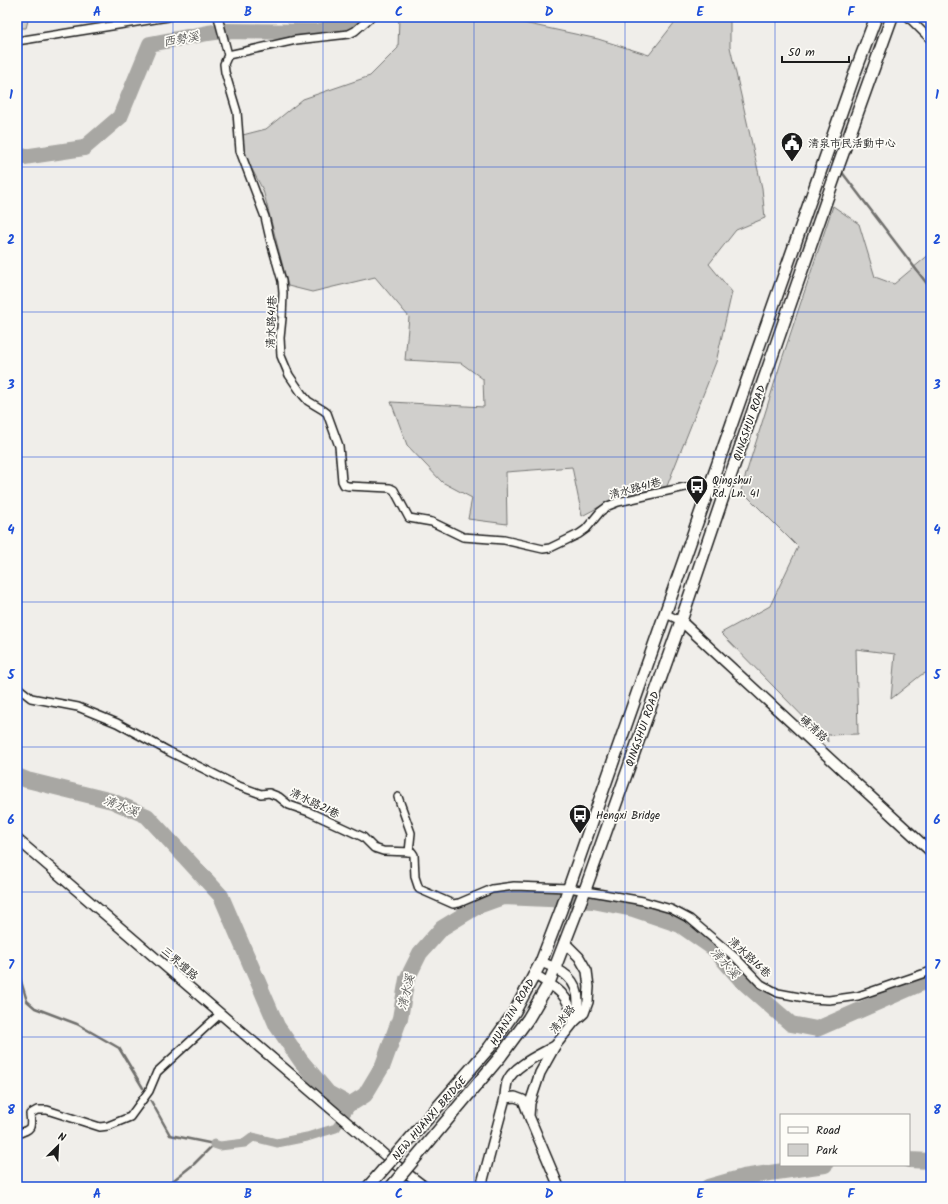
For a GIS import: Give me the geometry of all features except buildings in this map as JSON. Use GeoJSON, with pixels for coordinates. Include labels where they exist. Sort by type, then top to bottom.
{"type":"FeatureCollection","features":[{"type":"Feature","properties":{"kind":"main road","name":"QINGSHUI ROAD"},"geometry":{"type":"LineString","coordinates":[[541,962],[569,890],[856,70],[876,17]]}},
{"type":"Feature","properties":{"kind":"main road","name":"QINGSHUI ROAD"},"geometry":{"type":"LineString","coordinates":[[565,943],[584,894],[681,621],[838,167],[892,17]]}},
{"type":"Feature","properties":{"kind":"main road"},"geometry":{"type":"LineString","coordinates":[[549,983],[565,943]]}},
{"type":"Feature","properties":{"kind":"main road"},"geometry":{"type":"LineString","coordinates":[[534,975],[541,962]]}},
{"type":"Feature","properties":{"kind":"main road","name":"HUANJIN ROAD"},"geometry":{"type":"LineString","coordinates":[[489,1048],[515,1011],[534,975]]}},
{"type":"Feature","properties":{"kind":"main road","name":"HUANJIN ROAD"},"geometry":{"type":"LineString","coordinates":[[500,1057],[528,1019],[549,983]]}},
{"type":"Feature","properties":{"kind":"main road","name":"NEW HUANXI BRIDGE"},"geometry":{"type":"LineString","coordinates":[[368,1187],[489,1048]]}},
{"type":"Feature","properties":{"kind":"main road","name":"NEW HUANXI BRIDGE"},"geometry":{"type":"LineString","coordinates":[[391,1187],[500,1057]]}},
{"type":"Feature","properties":{"kind":"street"},"geometry":{"type":"LineString","coordinates":[[17,41],[168,17]]}},
{"type":"Feature","properties":{"kind":"street","name":"清水路41巷"},"geometry":{"type":"LineString","coordinates":[[218,17],[228,55],[224,64],[237,112],[240,151],[266,217],[270,239],[282,281],[283,305],[280,338],[281,356],[289,375],[302,394],[308,401],[327,413],[339,446],[342,481],[344,485],[390,488],[394,490],[409,518],[432,522],[463,536],[504,540],[543,549],[550,548],[579,534],[586,529],[600,512],[608,506],[618,502],[685,487],[700,487],[710,490],[723,497]]}},
{"type":"Feature","properties":{"kind":"street"},"geometry":{"type":"LineString","coordinates":[[228,55],[296,40],[348,34],[355,31],[371,17]]}},
{"type":"Feature","properties":{"kind":"street"},"geometry":{"type":"LineString","coordinates":[[908,17],[931,40]]}},
{"type":"Feature","properties":{"kind":"street"},"geometry":{"type":"LineString","coordinates":[[666,614],[681,621]]}},
{"type":"Feature","properties":{"kind":"street","name":"磺清路"},"geometry":{"type":"LineString","coordinates":[[681,621],[931,852]]}},
{"type":"Feature","properties":{"kind":"street","name":"清水路21巷"},"geometry":{"type":"LineString","coordinates":[[17,687],[31,698],[78,707],[117,723],[170,752],[236,785],[261,794],[269,793],[279,797],[289,805],[309,812],[363,837],[378,850],[409,852]]}},
{"type":"Feature","properties":{"kind":"street"},"geometry":{"type":"LineString","coordinates":[[398,798],[411,833],[409,852],[412,852],[414,855],[415,877],[419,889],[453,904],[459,903],[492,889],[514,886],[569,890],[584,894]]}},
{"type":"Feature","properties":{"kind":"street","name":"三界壇路"},"geometry":{"type":"LineString","coordinates":[[17,839],[396,1165],[425,1187]]}},
{"type":"Feature","properties":{"kind":"street","name":"清水路16巷"},"geometry":{"type":"LineString","coordinates":[[584,894],[643,901],[670,909],[690,919],[736,958],[761,984],[778,993],[810,999],[829,1000],[858,996],[931,971]]}},
{"type":"Feature","properties":{"kind":"street","name":"清水路"},"geometry":{"type":"LineString","coordinates":[[529,1116],[530,1103],[540,1073],[555,1046],[574,1022],[584,1013],[588,1002],[589,986],[587,971],[579,957],[565,943]]}},
{"type":"Feature","properties":{"kind":"street"},"geometry":{"type":"LineString","coordinates":[[541,962],[555,967],[569,977],[578,993],[578,1005],[574,1022]]}},
{"type":"Feature","properties":{"kind":"street"},"geometry":{"type":"LineString","coordinates":[[534,975],[549,983],[565,997],[572,1009],[574,1022]]}},
{"type":"Feature","properties":{"kind":"street"},"geometry":{"type":"LineString","coordinates":[[17,1134],[29,1128],[32,1124],[30,1114],[37,1110],[47,1110],[100,1127],[108,1126],[130,1117],[149,1091],[157,1072],[220,1014]]}},
{"type":"Feature","properties":{"kind":"street","name":"清水路"},"geometry":{"type":"LineString","coordinates":[[481,1187],[507,1082],[511,1075],[526,1062],[555,1046]]}},
{"type":"Feature","properties":{"kind":"street"},"geometry":{"type":"LineString","coordinates":[[504,1098],[515,1097],[523,1100],[558,1184]]}},
{"type":"Feature","properties":{"kind":"green space"},"geometry":{"type":"Polygon","coordinates":[[[17,17],[29,17],[26,28],[17,28],[17,17]]]}},
{"type":"Feature","properties":{"kind":"green space"},"geometry":{"type":"Polygon","coordinates":[[[399,17],[496,17],[598,39],[649,55],[675,22],[674,17],[730,17],[730,47],[762,188],[765,218],[736,230],[709,264],[732,292],[716,362],[667,486],[618,497],[582,516],[572,467],[506,472],[507,524],[468,519],[472,498],[442,482],[407,445],[391,402],[484,407],[483,379],[461,363],[405,360],[409,317],[375,277],[312,292],[288,286],[263,190],[235,137],[266,129],[303,99],[370,76],[398,48],[399,17]]]}},
{"type":"Feature","properties":{"kind":"green space"},"geometry":{"type":"Polygon","coordinates":[[[833,206],[859,224],[875,277],[894,284],[931,253],[931,671],[921,675],[891,699],[895,654],[856,649],[858,734],[827,735],[828,742],[721,633],[770,606],[798,547],[741,490],[781,362],[833,206]]]}},
{"type":"Feature","properties":{"kind":"waterway","name":"西勢溪"},"geometry":{"type":"LineString","coordinates":[[17,158],[84,148],[120,117],[150,44],[222,31],[317,32],[343,25],[353,17]]}},
{"type":"Feature","properties":{"kind":"waterway"},"geometry":{"type":"LineString","coordinates":[[829,155],[835,164]]}},
{"type":"Feature","properties":{"kind":"waterway"},"geometry":{"type":"LineString","coordinates":[[841,171],[931,289]]}},
{"type":"Feature","properties":{"kind":"waterway","name":"清水溪"},"geometry":{"type":"LineString","coordinates":[[17,776],[27,780],[112,801],[147,816],[221,896],[277,1026],[301,1061],[328,1093],[348,1104],[365,1095],[383,1065],[400,1018],[407,979],[420,953],[442,928],[478,906],[503,897],[593,901],[633,909],[680,925],[713,948],[741,980],[791,1024],[817,1029],[931,979]]}},
{"type":"Feature","properties":{"kind":"waterway"},"geometry":{"type":"LineString","coordinates":[[17,968],[27,1001],[35,1008],[77,1024],[119,1048],[143,1088]]}},
{"type":"Feature","properties":{"kind":"waterway"},"geometry":{"type":"LineString","coordinates":[[151,1101],[170,1135],[214,1144]]}},
{"type":"Feature","properties":{"kind":"waterway"},"geometry":{"type":"LineString","coordinates":[[214,1144],[220,1146],[245,1143],[253,1137],[277,1143],[307,1137],[336,1128],[354,1102]]}},
{"type":"Feature","properties":{"kind":"waterway"},"geometry":{"type":"LineString","coordinates":[[165,1187],[194,1164],[214,1144]]}},
{"type":"Feature","properties":{"kind":"waterway"},"geometry":{"type":"LineString","coordinates":[[910,1160],[931,1161]]}},
{"type":"Feature","properties":{"kind":"waterway"},"geometry":{"type":"LineString","coordinates":[[708,1187],[743,1177],[818,1166]]}},
{"type":"Feature","properties":{"kind":"place","name":"清泉市民活動中心"},"geometry":{"type":"Point","coordinates":[792,162]}},
{"type":"Feature","properties":{"kind":"place","name":"Qingshui Rd. Ln. 41"},"geometry":{"type":"Point","coordinates":[697,506]}},
{"type":"Feature","properties":{"kind":"place","name":"Hengxi Bridge"},"geometry":{"type":"Point","coordinates":[580,834]}}]}
